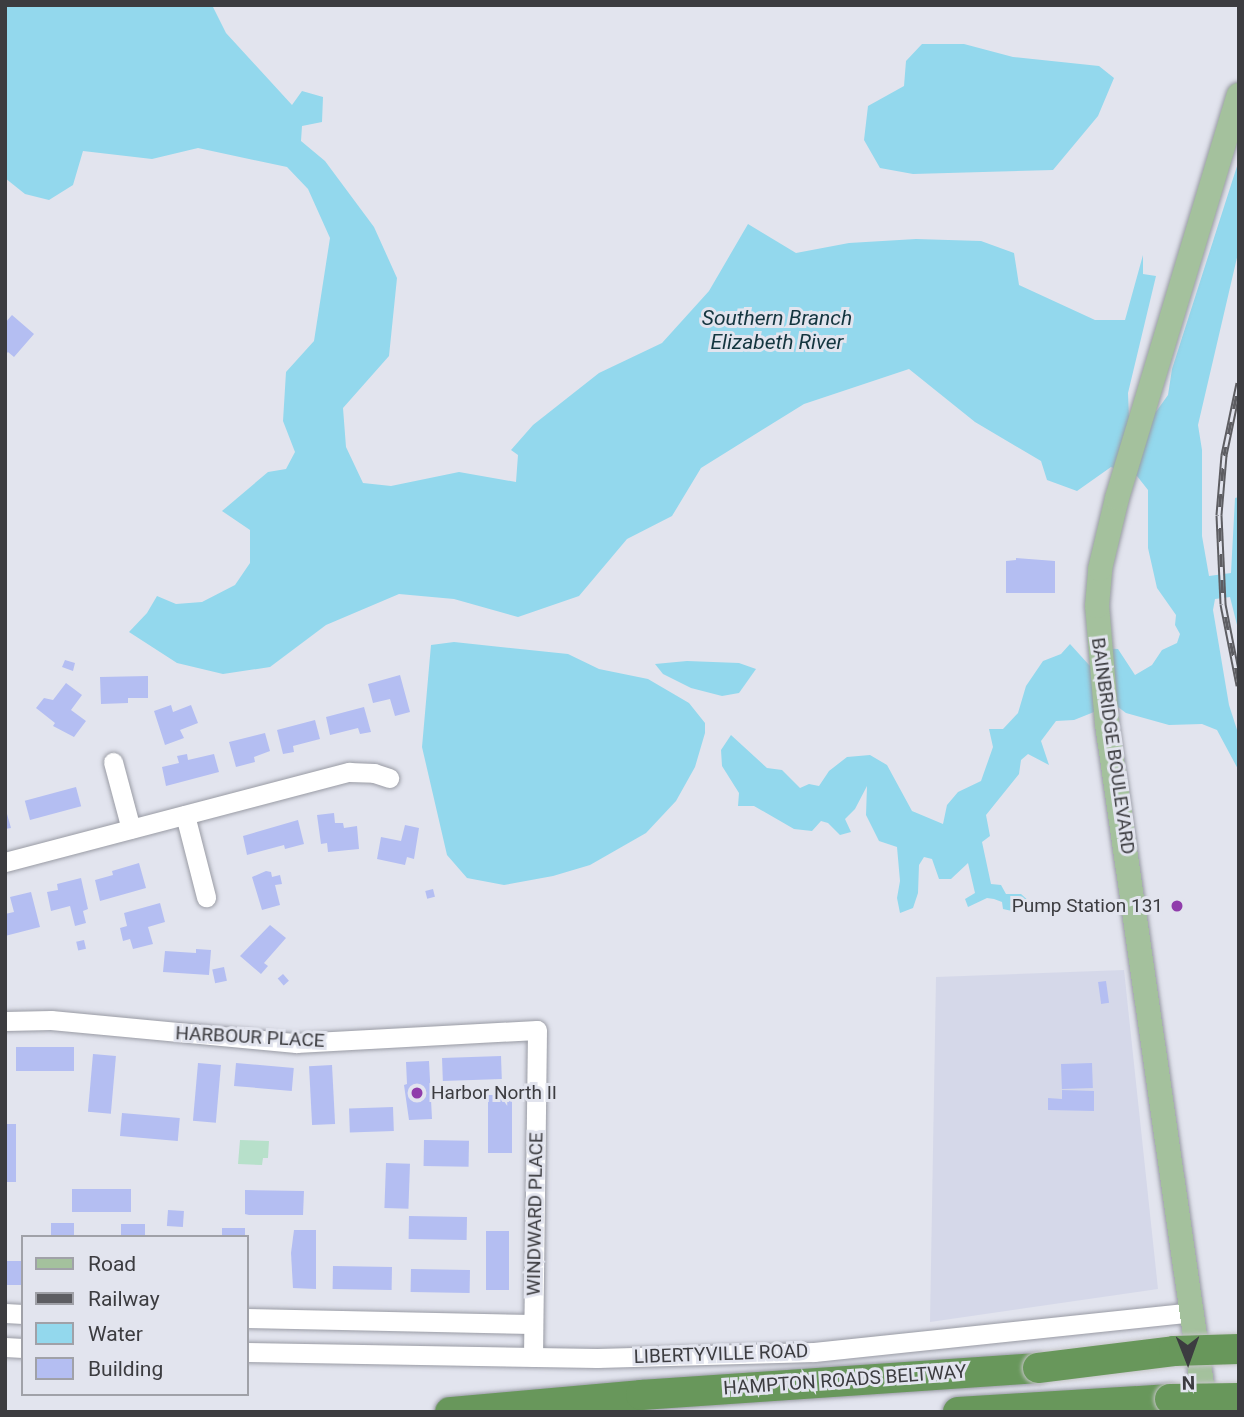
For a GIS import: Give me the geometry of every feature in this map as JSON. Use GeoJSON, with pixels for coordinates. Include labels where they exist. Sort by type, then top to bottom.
{"type":"FeatureCollection","features":[{"type":"Feature","properties":{"kind":"highway","name":"HAMPTON ROADS BELTWAY"},"geometry":{"type":"LineString","coordinates":[[450,1412],[642,1395],[1038,1367],[1174,1351],[1239,1349]]}},
{"type":"Feature","properties":{"kind":"highway"},"geometry":{"type":"LineString","coordinates":[[1038,1367],[1154,1372],[1239,1368]]}},
{"type":"Feature","properties":{"kind":"highway"},"geometry":{"type":"LineString","coordinates":[[958,1412],[1170,1399],[1239,1398]]}},
{"type":"Feature","properties":{"kind":"main road","name":"BAINBRIDGE BOULEVARD"},"geometry":{"type":"LineString","coordinates":[[1206,1412],[1107,723],[1097,628],[1100,569],[1125,473],[1239,95]]}},
{"type":"Feature","properties":{"kind":"street"},"geometry":{"type":"LineString","coordinates":[[113,762],[131,829]]}},
{"type":"Feature","properties":{"kind":"street"},"geometry":{"type":"LineString","coordinates":[[5,862],[349,772],[374,773],[389,778]]}},
{"type":"Feature","properties":{"kind":"street"},"geometry":{"type":"LineString","coordinates":[[184,815],[206,897]]}},
{"type":"Feature","properties":{"kind":"street","name":"HARBOUR PLACE"},"geometry":{"type":"LineString","coordinates":[[5,1021],[51,1020],[296,1043],[537,1030]]}},
{"type":"Feature","properties":{"kind":"street","name":"WINDWARD PLACE"},"geometry":{"type":"LineString","coordinates":[[533,1357],[537,1030]]}},
{"type":"Feature","properties":{"kind":"street","name":"LIBERTYVILLE ROAD"},"geometry":{"type":"LineString","coordinates":[[248,1352],[533,1357],[814,1352],[1192,1312]]}},
{"type":"Feature","properties":{"kind":"street"},"geometry":{"type":"LineString","coordinates":[[248,1318],[533,1324]]}},
{"type":"Feature","properties":{"kind":"shaded area"},"geometry":{"type":"Polygon","coordinates":[[[1124,970],[1158,1289],[930,1322],[936,977],[1124,970]]]}},
{"type":"Feature","properties":{"kind":"green space"},"geometry":{"type":"Polygon","coordinates":[[[240,1140],[269,1141],[268,1158],[263,1158],[262,1165],[238,1164],[240,1140]]]}},
{"type":"Feature","properties":{"kind":"water","name":"Southern Branch Elizabeth River"},"geometry":{"type":"Polygon","coordinates":[[[5,5],[212,5],[226,33],[292,105],[302,91],[323,97],[322,122],[302,126],[301,141],[325,161],[374,227],[397,278],[389,356],[343,408],[346,447],[363,483],[391,486],[459,472],[516,482],[518,455],[511,450],[533,425],[599,373],[662,343],[709,291],[748,224],[796,253],[849,243],[916,239],[981,241],[1014,253],[1019,285],[1095,320],[1125,320],[1143,255],[1143,274],[1156,276],[1128,393],[1129,417],[1148,423],[1168,395],[1172,369],[1239,160],[1239,249],[1198,425],[1202,450],[1202,536],[1209,576],[1231,573],[1235,498],[1239,497],[1239,633],[1230,597],[1215,599],[1213,610],[1229,705],[1239,736],[1239,771],[1217,730],[1202,724],[1169,725],[1126,713],[1114,704],[1074,720],[1056,721],[1041,741],[1049,765],[1028,754],[1021,760],[1019,774],[986,815],[990,836],[982,842],[991,884],[1001,885],[1006,894],[1021,894],[1031,903],[1028,906],[1018,904],[1012,911],[1003,909],[1002,902],[987,898],[968,907],[965,899],[975,893],[968,863],[951,879],[939,879],[932,859],[924,857],[919,865],[918,893],[913,908],[900,913],[897,898],[900,881],[897,847],[879,841],[866,815],[867,786],[855,809],[845,819],[851,832],[840,835],[828,823],[821,821],[812,831],[794,829],[754,806],[738,806],[739,793],[722,766],[721,750],[731,735],[767,768],[782,770],[800,788],[809,784],[819,786],[829,771],[847,757],[870,755],[887,765],[912,811],[943,824],[947,805],[958,792],[981,781],[993,747],[989,729],[1003,729],[1018,713],[1026,686],[1043,661],[1061,654],[1070,644],[1090,666],[1096,648],[1118,649],[1135,675],[1152,665],[1162,650],[1177,643],[1180,634],[1175,625],[1176,615],[1157,588],[1148,548],[1148,490],[1137,476],[1111,467],[1077,491],[1047,480],[1041,461],[975,422],[909,369],[804,404],[701,468],[672,516],[627,539],[579,596],[518,617],[454,599],[399,594],[326,625],[270,667],[223,674],[177,663],[129,632],[147,613],[157,596],[176,604],[202,602],[235,585],[250,563],[250,530],[222,511],[268,472],[286,469],[295,452],[283,421],[286,372],[314,341],[330,238],[308,189],[287,167],[198,148],[152,159],[83,151],[73,185],[49,200],[25,194],[5,178],[5,5]]]}},
{"type":"Feature","properties":{"kind":"water"},"geometry":{"type":"Polygon","coordinates":[[[922,44],[964,44],[1013,57],[1099,66],[1114,78],[1098,116],[1053,170],[913,174],[880,168],[864,140],[868,106],[904,86],[906,61],[922,44]]]}},
{"type":"Feature","properties":{"kind":"water"},"geometry":{"type":"Polygon","coordinates":[[[454,642],[568,654],[599,669],[648,679],[689,703],[705,723],[705,733],[695,767],[676,801],[646,833],[590,865],[553,876],[504,885],[467,878],[447,855],[422,747],[431,645],[454,642]]]}},
{"type":"Feature","properties":{"kind":"water"},"geometry":{"type":"Polygon","coordinates":[[[687,661],[739,663],[756,669],[739,693],[722,696],[691,688],[663,674],[655,664],[687,661]]]}},
{"type":"Feature","properties":{"kind":"building"},"geometry":{"type":"Polygon","coordinates":[[[12,315],[34,334],[14,357],[8,352],[5,355],[5,323],[12,315]]]}},
{"type":"Feature","properties":{"kind":"building"},"geometry":{"type":"Polygon","coordinates":[[[1016,558],[1055,561],[1055,593],[1006,593],[1006,561],[1016,558]]]}},
{"type":"Feature","properties":{"kind":"building"},"geometry":{"type":"Polygon","coordinates":[[[65,660],[75,663],[73,671],[62,667],[65,660]]]}},
{"type":"Feature","properties":{"kind":"building"},"geometry":{"type":"Polygon","coordinates":[[[400,675],[410,712],[395,716],[390,699],[373,703],[368,684],[400,675]]]}},
{"type":"Feature","properties":{"kind":"building"},"geometry":{"type":"Polygon","coordinates":[[[148,676],[148,698],[128,698],[128,703],[101,704],[100,677],[148,676]]]}},
{"type":"Feature","properties":{"kind":"building"},"geometry":{"type":"Polygon","coordinates":[[[66,683],[82,695],[71,710],[86,721],[74,737],[53,726],[55,723],[36,708],[44,698],[53,700],[66,683]]]}},
{"type":"Feature","properties":{"kind":"building"},"geometry":{"type":"Polygon","coordinates":[[[171,705],[173,712],[191,705],[198,723],[180,730],[184,738],[165,745],[154,711],[171,705]]]}},
{"type":"Feature","properties":{"kind":"building"},"geometry":{"type":"Polygon","coordinates":[[[364,707],[371,732],[360,734],[358,728],[330,735],[326,717],[364,707]]]}},
{"type":"Feature","properties":{"kind":"building"},"geometry":{"type":"Polygon","coordinates":[[[315,720],[320,739],[293,746],[294,752],[283,754],[277,730],[315,720]]]}},
{"type":"Feature","properties":{"kind":"building"},"geometry":{"type":"Polygon","coordinates":[[[265,733],[270,751],[254,757],[255,762],[236,767],[229,742],[265,733]]]}},
{"type":"Feature","properties":{"kind":"building"},"geometry":{"type":"Polygon","coordinates":[[[187,754],[188,760],[214,754],[219,772],[166,786],[162,767],[179,763],[177,756],[187,754]]]}},
{"type":"Feature","properties":{"kind":"building"},"geometry":{"type":"Polygon","coordinates":[[[76,787],[81,806],[30,820],[25,801],[76,787]]]}},
{"type":"Feature","properties":{"kind":"building"},"geometry":{"type":"Polygon","coordinates":[[[5,807],[11,828],[5,829],[5,807]]]}},
{"type":"Feature","properties":{"kind":"building"},"geometry":{"type":"Polygon","coordinates":[[[334,813],[335,823],[343,823],[344,828],[357,826],[359,849],[328,852],[327,843],[321,844],[317,815],[334,813]]]}},
{"type":"Feature","properties":{"kind":"building"},"geometry":{"type":"Polygon","coordinates":[[[298,820],[304,844],[285,849],[284,845],[247,855],[243,836],[298,820]]]}},
{"type":"Feature","properties":{"kind":"building"},"geometry":{"type":"Polygon","coordinates":[[[405,825],[419,828],[414,859],[407,857],[405,865],[377,859],[381,837],[401,841],[405,825]]]}},
{"type":"Feature","properties":{"kind":"building"},"geometry":{"type":"Polygon","coordinates":[[[139,863],[146,888],[100,901],[95,880],[113,875],[112,871],[139,863]]]}},
{"type":"Feature","properties":{"kind":"building"},"geometry":{"type":"Polygon","coordinates":[[[266,871],[271,872],[272,877],[280,875],[282,884],[275,885],[280,905],[262,910],[252,877],[266,871]]]}},
{"type":"Feature","properties":{"kind":"building"},"geometry":{"type":"Polygon","coordinates":[[[81,878],[88,909],[83,911],[86,923],[75,926],[70,906],[51,911],[47,892],[58,890],[57,884],[81,878]]]}},
{"type":"Feature","properties":{"kind":"building"},"geometry":{"type":"Polygon","coordinates":[[[433,889],[435,897],[427,899],[425,891],[433,889]]]}},
{"type":"Feature","properties":{"kind":"building"},"geometry":{"type":"Polygon","coordinates":[[[31,892],[40,927],[5,936],[5,914],[14,912],[10,897],[31,892]]]}},
{"type":"Feature","properties":{"kind":"building","name":"Pump Station 131"},"geometry":{"type":"Polygon","coordinates":[[[1183,901],[1184,910],[1170,911],[1169,902],[1183,901]]]}},
{"type":"Feature","properties":{"kind":"building"},"geometry":{"type":"Polygon","coordinates":[[[160,903],[165,922],[148,927],[153,944],[133,949],[130,939],[123,941],[120,928],[127,926],[124,913],[160,903]]]}},
{"type":"Feature","properties":{"kind":"building"},"geometry":{"type":"Polygon","coordinates":[[[270,925],[286,938],[264,963],[268,966],[261,974],[240,956],[270,925]]]}},
{"type":"Feature","properties":{"kind":"building"},"geometry":{"type":"Polygon","coordinates":[[[84,940],[86,949],[78,951],[76,942],[84,940]]]}},
{"type":"Feature","properties":{"kind":"building"},"geometry":{"type":"Polygon","coordinates":[[[196,949],[211,950],[209,975],[163,972],[165,951],[196,953],[196,949]]]}},
{"type":"Feature","properties":{"kind":"building"},"geometry":{"type":"Polygon","coordinates":[[[224,967],[227,981],[215,983],[212,969],[224,967]]]}},
{"type":"Feature","properties":{"kind":"building"},"geometry":{"type":"Polygon","coordinates":[[[283,974],[289,981],[284,985],[278,979],[283,974]]]}},
{"type":"Feature","properties":{"kind":"building"},"geometry":{"type":"Polygon","coordinates":[[[1106,981],[1109,1003],[1101,1004],[1098,982],[1106,981]]]}},
{"type":"Feature","properties":{"kind":"building"},"geometry":{"type":"Polygon","coordinates":[[[16,1047],[74,1047],[74,1071],[16,1071],[16,1047]]]}},
{"type":"Feature","properties":{"kind":"building"},"geometry":{"type":"Polygon","coordinates":[[[93,1054],[116,1056],[111,1114],[88,1112],[93,1054]]]}},
{"type":"Feature","properties":{"kind":"building"},"geometry":{"type":"Polygon","coordinates":[[[501,1056],[502,1079],[443,1081],[442,1058],[501,1056]]]}},
{"type":"Feature","properties":{"kind":"building","name":"Harbor North II"},"geometry":{"type":"Polygon","coordinates":[[[429,1061],[432,1119],[409,1120],[404,1085],[407,1084],[406,1062],[429,1061]]]}},
{"type":"Feature","properties":{"kind":"building"},"geometry":{"type":"Polygon","coordinates":[[[198,1063],[221,1065],[216,1123],[193,1121],[198,1063]]]}},
{"type":"Feature","properties":{"kind":"building"},"geometry":{"type":"Polygon","coordinates":[[[236,1063],[294,1068],[292,1091],[234,1086],[236,1063]]]}},
{"type":"Feature","properties":{"kind":"building"},"geometry":{"type":"Polygon","coordinates":[[[1092,1063],[1093,1088],[1062,1089],[1061,1064],[1092,1063]]]}},
{"type":"Feature","properties":{"kind":"building"},"geometry":{"type":"Polygon","coordinates":[[[332,1065],[335,1124],[312,1125],[309,1066],[332,1065]]]}},
{"type":"Feature","properties":{"kind":"building"},"geometry":{"type":"Polygon","coordinates":[[[1062,1090],[1094,1091],[1094,1111],[1048,1110],[1048,1098],[1062,1099],[1062,1090]]]}},
{"type":"Feature","properties":{"kind":"building"},"geometry":{"type":"Polygon","coordinates":[[[488,1095],[512,1095],[512,1153],[488,1153],[488,1095]]]}},
{"type":"Feature","properties":{"kind":"building"},"geometry":{"type":"Polygon","coordinates":[[[393,1107],[394,1131],[350,1133],[349,1109],[393,1107]]]}},
{"type":"Feature","properties":{"kind":"building"},"geometry":{"type":"Polygon","coordinates":[[[122,1113],[180,1118],[178,1141],[120,1136],[122,1113]]]}},
{"type":"Feature","properties":{"kind":"building"},"geometry":{"type":"Polygon","coordinates":[[[5,1124],[16,1124],[16,1182],[5,1182],[5,1124]]]}},
{"type":"Feature","properties":{"kind":"building"},"geometry":{"type":"Polygon","coordinates":[[[424,1140],[469,1141],[469,1167],[424,1166],[424,1140]]]}},
{"type":"Feature","properties":{"kind":"building"},"geometry":{"type":"Polygon","coordinates":[[[386,1163],[410,1164],[408,1209],[384,1208],[386,1163]]]}},
{"type":"Feature","properties":{"kind":"building"},"geometry":{"type":"Polygon","coordinates":[[[72,1189],[131,1189],[131,1212],[72,1212],[72,1189]]]}},
{"type":"Feature","properties":{"kind":"building"},"geometry":{"type":"Polygon","coordinates":[[[245,1190],[304,1191],[303,1215],[245,1214],[245,1190]]]}},
{"type":"Feature","properties":{"kind":"building"},"geometry":{"type":"Polygon","coordinates":[[[168,1210],[184,1211],[183,1227],[167,1226],[168,1210]]]}},
{"type":"Feature","properties":{"kind":"building"},"geometry":{"type":"Polygon","coordinates":[[[409,1216],[467,1217],[467,1240],[409,1239],[409,1216]]]}},
{"type":"Feature","properties":{"kind":"building"},"geometry":{"type":"Polygon","coordinates":[[[51,1223],[74,1223],[74,1235],[51,1235],[51,1223]]]}},
{"type":"Feature","properties":{"kind":"building"},"geometry":{"type":"Polygon","coordinates":[[[121,1224],[145,1224],[145,1235],[121,1235],[121,1224]]]}},
{"type":"Feature","properties":{"kind":"building"},"geometry":{"type":"Polygon","coordinates":[[[222,1228],[245,1228],[245,1235],[222,1235],[222,1228]]]}},
{"type":"Feature","properties":{"kind":"building"},"geometry":{"type":"Polygon","coordinates":[[[294,1230],[316,1230],[316,1289],[293,1288],[291,1253],[294,1230]]]}},
{"type":"Feature","properties":{"kind":"building"},"geometry":{"type":"Polygon","coordinates":[[[486,1231],[509,1231],[509,1290],[486,1290],[486,1231]]]}},
{"type":"Feature","properties":{"kind":"building"},"geometry":{"type":"Polygon","coordinates":[[[5,1261],[21,1261],[21,1285],[5,1285],[5,1261]]]}},
{"type":"Feature","properties":{"kind":"building"},"geometry":{"type":"Polygon","coordinates":[[[333,1266],[392,1267],[392,1290],[333,1289],[333,1266]]]}},
{"type":"Feature","properties":{"kind":"building"},"geometry":{"type":"Polygon","coordinates":[[[411,1269],[470,1270],[470,1293],[411,1292],[411,1269]]]}},
{"type":"Feature","properties":{"kind":"railway"},"geometry":{"type":"LineString","coordinates":[[1239,383],[1224,455],[1219,515],[1223,604],[1239,685]]}},
{"type":"Feature","properties":{"kind":"place","name":"Pump Station 131"},"geometry":{"type":"Point","coordinates":[1177,906]}},
{"type":"Feature","properties":{"kind":"place","name":"Harbor North II"},"geometry":{"type":"Point","coordinates":[417,1093]}}]}
